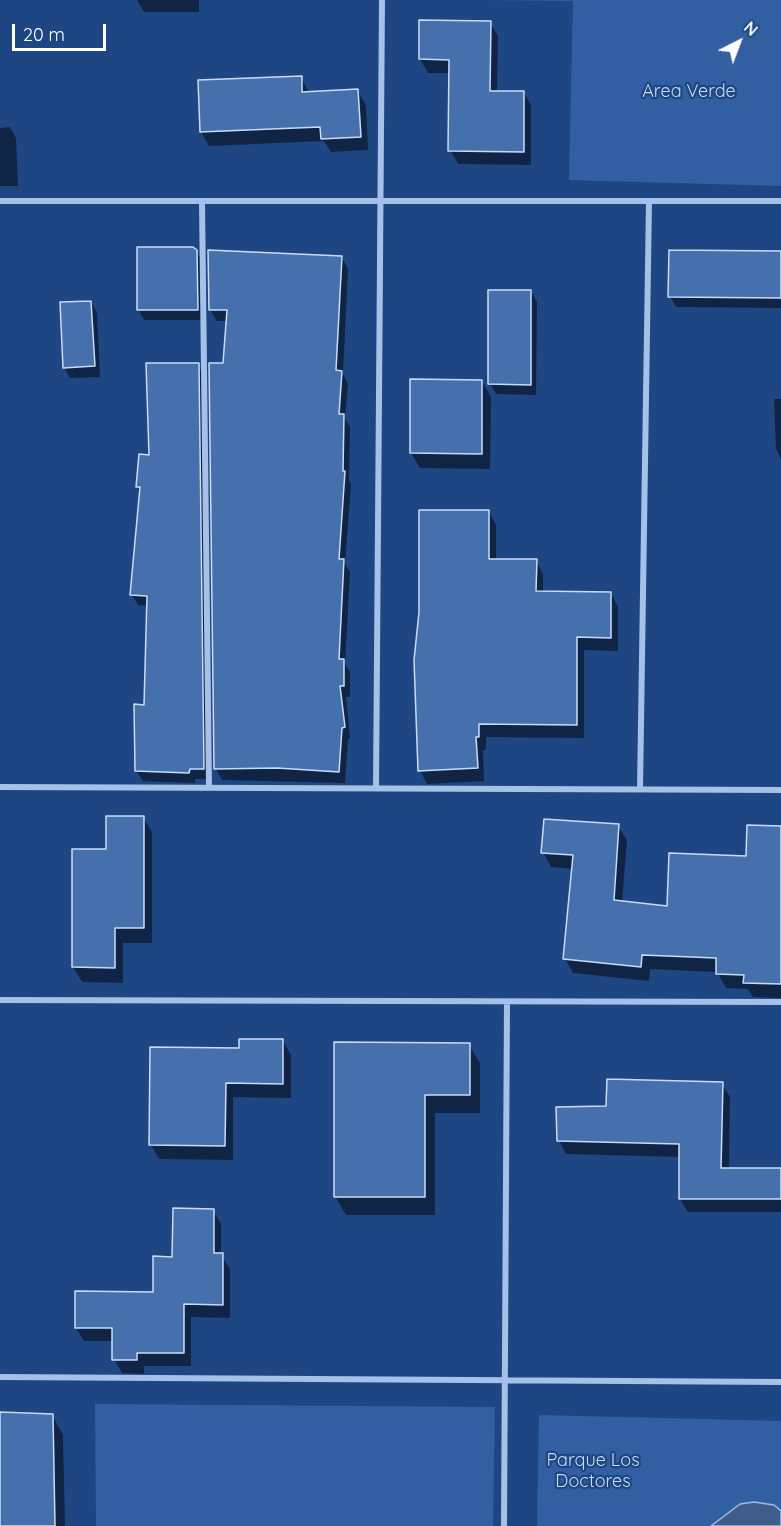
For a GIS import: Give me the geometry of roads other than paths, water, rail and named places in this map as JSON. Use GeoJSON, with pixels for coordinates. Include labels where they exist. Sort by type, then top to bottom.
{"type":"FeatureCollection","features":[{"type":"Feature","properties":{"kind":"street"},"geometry":{"type":"LineString","coordinates":[[376,788],[381,0]]}},
{"type":"Feature","properties":{"kind":"street"},"geometry":{"type":"LineString","coordinates":[[0,201],[781,201]]}},
{"type":"Feature","properties":{"kind":"street"},"geometry":{"type":"LineString","coordinates":[[640,789],[649,201]]}},
{"type":"Feature","properties":{"kind":"street"},"geometry":{"type":"LineString","coordinates":[[202,202],[209,787]]}},
{"type":"Feature","properties":{"kind":"street"},"geometry":{"type":"LineString","coordinates":[[0,787],[781,790]]}},
{"type":"Feature","properties":{"kind":"street"},"geometry":{"type":"LineString","coordinates":[[0,1000],[781,1002]]}},
{"type":"Feature","properties":{"kind":"street"},"geometry":{"type":"LineString","coordinates":[[504,1526],[503,1379],[507,1002]]}},
{"type":"Feature","properties":{"kind":"street"},"geometry":{"type":"LineString","coordinates":[[0,1377],[781,1382]]}},
{"type":"Feature","properties":{"kind":"park label","name":"Area Verde"},"geometry":{"type":"Point","coordinates":[689,92]}},
{"type":"Feature","properties":{"kind":"park label","name":"Parque Los Doctores"},"geometry":{"type":"Point","coordinates":[593,1471]}}]}
